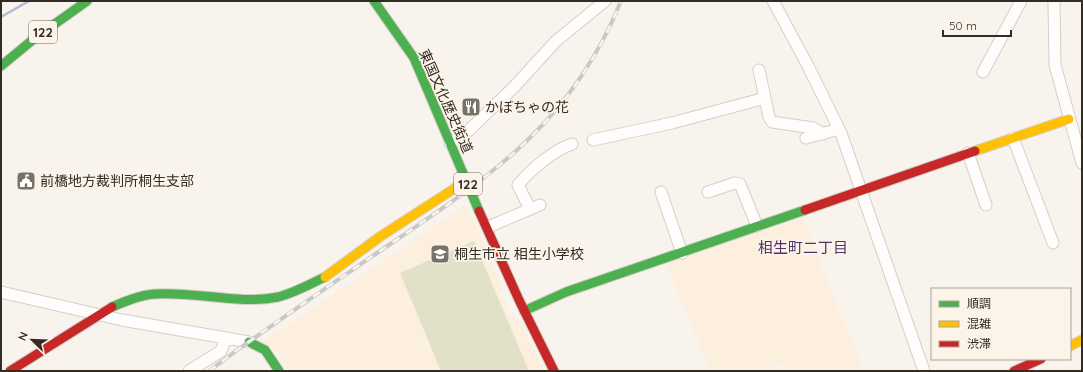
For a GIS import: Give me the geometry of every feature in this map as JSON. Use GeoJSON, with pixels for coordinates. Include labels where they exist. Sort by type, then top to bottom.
{"type":"FeatureCollection","features":[{"type":"Feature","properties":{"kind":"main road","name":"122"},"geometry":{"type":"LineString","coordinates":[[1,66],[83,2]]}},
{"type":"Feature","properties":{"kind":"main road","name":"東国文化歴史街道"},"geometry":{"type":"LineString","coordinates":[[376,5],[414,58],[432,96],[466,180],[524,311],[554,371]]}},
{"type":"Feature","properties":{"kind":"main road"},"geometry":{"type":"LineString","coordinates":[[524,311],[540,302],[566,292],[1069,119]]}},
{"type":"Feature","properties":{"kind":"main road"},"geometry":{"type":"LineString","coordinates":[[10,371],[100,314],[127,300],[145,295],[252,298],[277,297],[309,286],[466,180]]}},
{"type":"Feature","properties":{"kind":"main road"},"geometry":{"type":"LineString","coordinates":[[1071,346],[1082,340]]}},
{"type":"Feature","properties":{"kind":"main road"},"geometry":{"type":"LineString","coordinates":[[249,342],[265,350],[279,371]]}},
{"type":"Feature","properties":{"kind":"main road"},"geometry":{"type":"LineString","coordinates":[[1014,371],[1039,360]]}},
{"type":"Feature","properties":{"kind":"street"},"geometry":{"type":"LineString","coordinates":[[376,5],[388,1]]}},
{"type":"Feature","properties":{"kind":"street"},"geometry":{"type":"LineString","coordinates":[[450,142],[464,136],[514,87],[556,41],[605,1]]}},
{"type":"Feature","properties":{"kind":"street"},"geometry":{"type":"LineString","coordinates":[[773,1],[840,129],[924,371]]}},
{"type":"Feature","properties":{"kind":"street"},"geometry":{"type":"LineString","coordinates":[[983,72],[1021,1]]}},
{"type":"Feature","properties":{"kind":"street"},"geometry":{"type":"LineString","coordinates":[[1054,1],[1055,65],[1082,163]]}},
{"type":"Feature","properties":{"kind":"street"},"geometry":{"type":"LineString","coordinates":[[759,70],[769,117],[774,123],[814,128],[823,134]]}},
{"type":"Feature","properties":{"kind":"street"},"geometry":{"type":"LineString","coordinates":[[593,140],[672,123],[765,98]]}},
{"type":"Feature","properties":{"kind":"street"},"geometry":{"type":"LineString","coordinates":[[806,138],[840,129]]}},
{"type":"Feature","properties":{"kind":"street"},"geometry":{"type":"LineString","coordinates":[[1014,138],[1053,243]]}},
{"type":"Feature","properties":{"kind":"street"},"geometry":{"type":"LineString","coordinates":[[488,227],[535,207],[518,184],[524,177],[561,148],[572,144]]}},
{"type":"Feature","properties":{"kind":"street"},"geometry":{"type":"LineString","coordinates":[[968,153],[986,205]]}},
{"type":"Feature","properties":{"kind":"street"},"geometry":{"type":"LineString","coordinates":[[708,192],[735,183],[740,184],[757,226]]}},
{"type":"Feature","properties":{"kind":"street"},"geometry":{"type":"LineString","coordinates":[[661,192],[682,253]]}},
{"type":"Feature","properties":{"kind":"street"},"geometry":{"type":"LineString","coordinates":[[1,292],[166,328],[249,342]]}},
{"type":"Feature","properties":{"kind":"street"},"geometry":{"type":"LineString","coordinates":[[189,371],[220,351],[226,338]]}},
{"type":"Feature","properties":{"kind":"shaded area","name":"桐生市立 相生小学校"},"geometry":{"type":"Polygon","coordinates":[[[464,206],[473,218],[503,290],[500,293],[510,316],[520,320],[544,371],[288,371],[276,350],[263,342],[464,206]]]}},
{"type":"Feature","properties":{"kind":"shaded area"},"geometry":{"type":"Polygon","coordinates":[[[803,219],[842,318],[865,371],[788,371],[783,362],[762,371],[711,371],[666,264],[763,230],[803,219]]]}},
{"type":"Feature","properties":{"kind":"green space"},"geometry":{"type":"Polygon","coordinates":[[[474,241],[528,369],[525,371],[441,371],[400,273],[474,241]]]}},
{"type":"Feature","properties":{"kind":"waterway"},"geometry":{"type":"LineString","coordinates":[[1,17],[29,1]]}},
{"type":"Feature","properties":{"kind":"railway"},"geometry":{"type":"LineString","coordinates":[[209,371],[294,310],[456,199],[522,146],[551,116],[577,83],[600,45],[621,1]]}},
{"type":"Feature","properties":{"kind":"traffic: fast"},"geometry":{"type":"LineString","coordinates":[[1,66],[35,38],[87,1]]}},
{"type":"Feature","properties":{"kind":"traffic: fast"},"geometry":{"type":"LineString","coordinates":[[374,1],[414,58],[479,211]]}},
{"type":"Feature","properties":{"kind":"traffic: fast"},"geometry":{"type":"LineString","coordinates":[[524,311],[566,292],[805,210]]}},
{"type":"Feature","properties":{"kind":"traffic: fast"},"geometry":{"type":"LineString","coordinates":[[112,307],[138,297],[155,294],[186,294],[232,299],[263,299],[278,297],[296,291],[325,277]]}},
{"type":"Feature","properties":{"kind":"traffic: fast"},"geometry":{"type":"LineString","coordinates":[[249,342],[265,350],[279,371]]}},
{"type":"Feature","properties":{"kind":"traffic: slow"},"geometry":{"type":"LineString","coordinates":[[975,151],[1069,119]]}},
{"type":"Feature","properties":{"kind":"traffic: slow"},"geometry":{"type":"LineString","coordinates":[[325,277],[381,236],[466,181]]}},
{"type":"Feature","properties":{"kind":"traffic: slow"},"geometry":{"type":"LineString","coordinates":[[1071,346],[1082,340]]}},
{"type":"Feature","properties":{"kind":"traffic: jam"},"geometry":{"type":"LineString","coordinates":[[805,210],[975,151]]}},
{"type":"Feature","properties":{"kind":"traffic: jam"},"geometry":{"type":"LineString","coordinates":[[479,211],[519,300],[554,371]]}},
{"type":"Feature","properties":{"kind":"traffic: jam"},"geometry":{"type":"LineString","coordinates":[[10,371],[112,307]]}},
{"type":"Feature","properties":{"kind":"traffic: jam"},"geometry":{"type":"LineString","coordinates":[[1014,371],[1039,360]]}},
{"type":"Feature","properties":{"kind":"place","name":"かぼちゃの花"},"geometry":{"type":"Point","coordinates":[471,107]}},
{"type":"Feature","properties":{"kind":"place","name":"前橋地方裁判所桐生支部"},"geometry":{"type":"Point","coordinates":[26,181]}},
{"type":"Feature","properties":{"kind":"place","name":"桐生市立 相生小学校"},"geometry":{"type":"Point","coordinates":[440,254]}},
{"type":"Feature","properties":{"kind":"district","name":"相生町二丁目"},"geometry":{"type":"Point","coordinates":[803,247]}}]}
